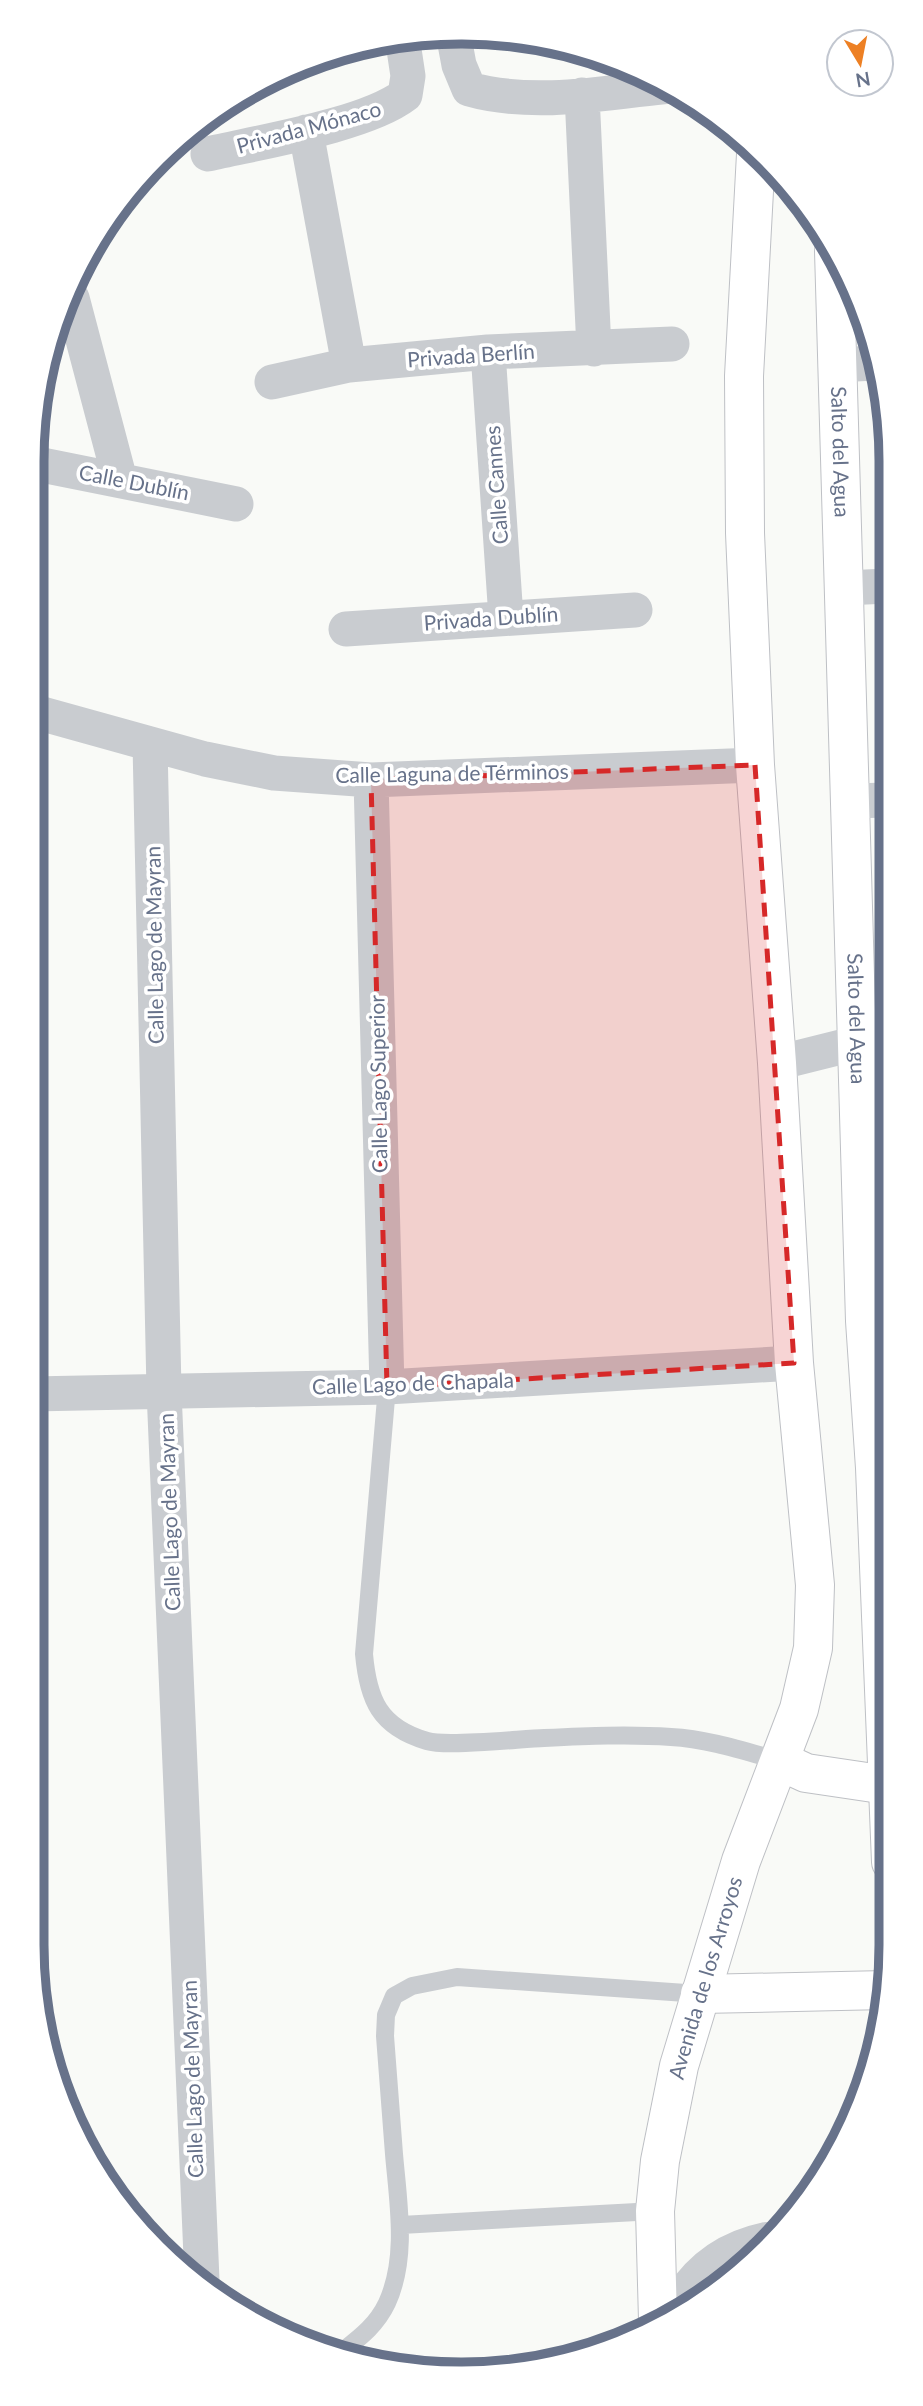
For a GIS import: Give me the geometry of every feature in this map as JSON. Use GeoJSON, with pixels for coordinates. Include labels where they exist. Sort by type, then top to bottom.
{"type":"FeatureCollection","features":[{"type":"Feature","properties":{"kind":"main road"},"geometry":{"type":"LineString","coordinates":[[755,165],[744,376],[745,533],[755,765],[777,1063],[794,1363]]}},
{"type":"Feature","properties":{"kind":"main road","name":"Salto del Agua"},"geometry":{"type":"LineString","coordinates":[[834,274],[849,802],[873,1039],[879,1342]]}},
{"type":"Feature","properties":{"kind":"main road","name":"Avenida de los Arroyos"},"geometry":{"type":"LineString","coordinates":[[657,2313],[655,2211],[670,2109],[700,1994],[741,1861],[799,1709],[813,1648],[815,1585],[794,1363]]}},
{"type":"Feature","properties":{"kind":"main road"},"geometry":{"type":"LineString","coordinates":[[780,1762],[806,1773],[879,1784]]}},
{"type":"Feature","properties":{"kind":"main road"},"geometry":{"type":"LineString","coordinates":[[700,1994],[877,1990]]}},
{"type":"Feature","properties":{"kind":"street"},"geometry":{"type":"LineString","coordinates":[[455,44],[459,65],[469,89],[494,96],[582,95],[648,88]]}},
{"type":"Feature","properties":{"kind":"street","name":"Privada Mónaco"},"geometry":{"type":"LineString","coordinates":[[208,154],[306,132],[390,107],[405,95],[408,76],[404,48]]}},
{"type":"Feature","properties":{"kind":"street"},"geometry":{"type":"LineString","coordinates":[[582,95],[594,349]]}},
{"type":"Feature","properties":{"kind":"street"},"geometry":{"type":"LineString","coordinates":[[306,132],[349,365]]}},
{"type":"Feature","properties":{"kind":"street"},"geometry":{"type":"LineString","coordinates":[[74,306],[120,480]]}},
{"type":"Feature","properties":{"kind":"street","name":"Privada Berlín"},"geometry":{"type":"LineString","coordinates":[[272,382],[349,365],[488,352],[672,344]]}},
{"type":"Feature","properties":{"kind":"street","name":"Calle Cannes"},"geometry":{"type":"LineString","coordinates":[[488,352],[506,618]]}},
{"type":"Feature","properties":{"kind":"street"},"geometry":{"type":"LineString","coordinates":[[836,365],[867,363]]}},
{"type":"Feature","properties":{"kind":"street","name":"Calle Dublín"},"geometry":{"type":"LineString","coordinates":[[44,465],[236,504]]}},
{"type":"Feature","properties":{"kind":"street"},"geometry":{"type":"LineString","coordinates":[[844,588],[879,586]]}},
{"type":"Feature","properties":{"kind":"street","name":"Privada Dublín"},"geometry":{"type":"LineString","coordinates":[[346,629],[635,610]]}},
{"type":"Feature","properties":{"kind":"street","name":"Calle Laguna de Términos"},"geometry":{"type":"LineString","coordinates":[[44,713],[150,744],[274,773],[372,780],[755,765]]}},
{"type":"Feature","properties":{"kind":"street","name":"Calle Lago de Mayran"},"geometry":{"type":"LineString","coordinates":[[150,744],[164,1391],[202,2272]]}},
{"type":"Feature","properties":{"kind":"street","name":"Calle Lago Superior"},"geometry":{"type":"LineString","coordinates":[[372,780],[387,1387]]}},
{"type":"Feature","properties":{"kind":"street"},"geometry":{"type":"LineString","coordinates":[[849,802],[879,800]]}},
{"type":"Feature","properties":{"kind":"street"},"geometry":{"type":"LineString","coordinates":[[777,1063],[873,1039]]}},
{"type":"Feature","properties":{"kind":"street","name":"Calle Lago de Chapala"},"geometry":{"type":"LineString","coordinates":[[44,1394],[387,1387],[794,1363]]}},
{"type":"Feature","properties":{"kind":"street"},"geometry":{"type":"LineString","coordinates":[[681,2300],[713,2262],[752,2245]]}},
{"type":"Feature","properties":{"kind":"lane"},"geometry":{"type":"LineString","coordinates":[[387,1387],[364,1654],[368,1689],[375,1705],[393,1724],[428,1742],[580,1736],[673,1737],[733,1748],[780,1762]]}},
{"type":"Feature","properties":{"kind":"lane"},"geometry":{"type":"LineString","coordinates":[[348,2347],[368,2331],[387,2302],[396,2270],[401,2225],[385,2036],[386,2015],[394,1996],[412,1986],[457,1977],[700,1994]]}},
{"type":"Feature","properties":{"kind":"lane"},"geometry":{"type":"LineString","coordinates":[[401,2225],[655,2211]]}},
{"type":"Feature","properties":{"kind":"highlighted area"},"geometry":{"type":"Polygon","coordinates":[[[755,765],[794,1363],[387,1387],[371,780],[755,765]]]}}]}
